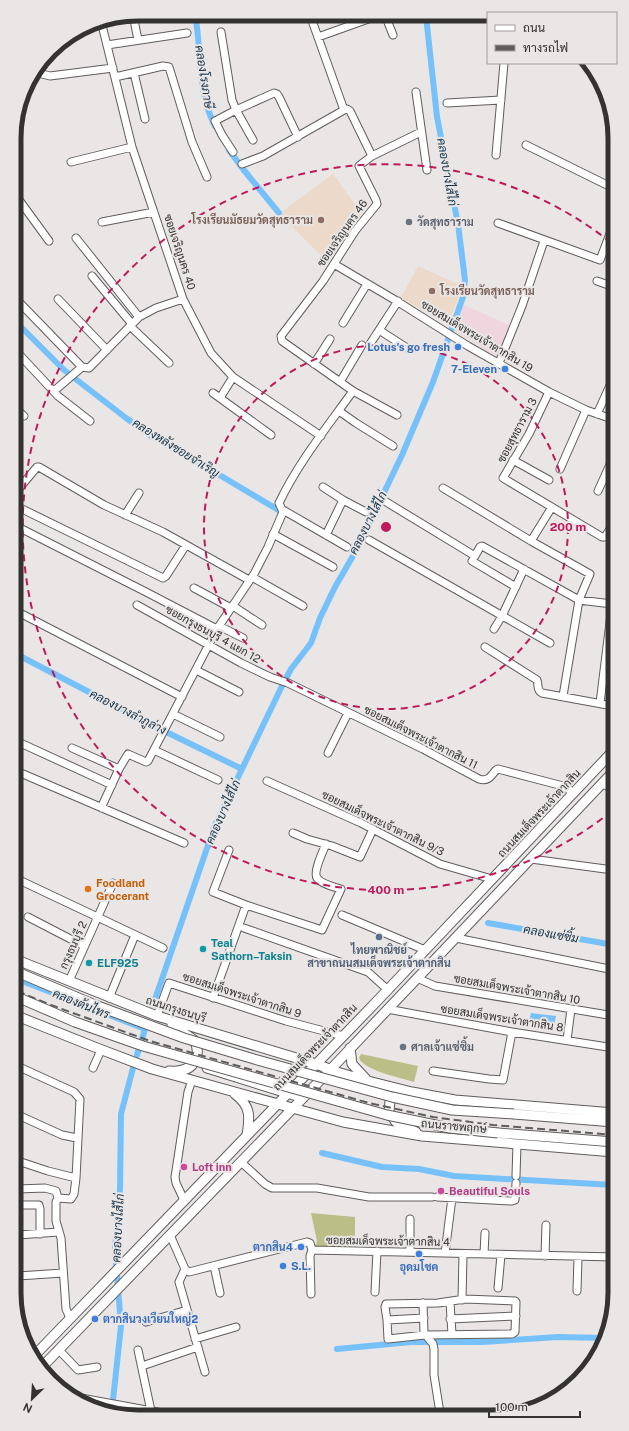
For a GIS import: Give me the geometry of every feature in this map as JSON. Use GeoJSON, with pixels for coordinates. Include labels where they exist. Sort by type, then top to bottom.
{"type":"FeatureCollection","features":[{"type":"Feature","properties":{"kind":"main road","name":"ถนนสมเด็จพระเจ้าตากสิน"},"geometry":{"type":"LineString","coordinates":[[38,1352],[122,1263],[388,990],[608,756]]}},
{"type":"Feature","properties":{"kind":"main road"},"geometry":{"type":"LineString","coordinates":[[45,1364],[293,1109],[302,1095],[331,1070],[350,1048],[388,1010],[608,777]]}},
{"type":"Feature","properties":{"kind":"main road","name":"ถนนกรุงธนบุรี"},"geometry":{"type":"LineString","coordinates":[[21,962],[157,1016],[316,1064],[331,1070]]}},
{"type":"Feature","properties":{"kind":"main road","name":"ถนนราชพฤกษ์"},"geometry":{"type":"LineString","coordinates":[[21,974],[95,1005],[184,1038],[392,1097],[452,1110],[608,1122]]}},
{"type":"Feature","properties":{"kind":"main road"},"geometry":{"type":"LineString","coordinates":[[21,998],[75,1022],[143,1046],[302,1095]]}},
{"type":"Feature","properties":{"kind":"main road"},"geometry":{"type":"LineString","coordinates":[[152,1069],[174,1071],[182,1070],[189,1068],[194,1064],[197,1057],[197,1047],[194,1040],[184,1032],[157,1016]]}},
{"type":"Feature","properties":{"kind":"main road"},"geometry":{"type":"LineString","coordinates":[[21,1018],[152,1069],[293,1109]]}},
{"type":"Feature","properties":{"kind":"main road"},"geometry":{"type":"LineString","coordinates":[[350,1048],[352,1064],[368,1081]]}},
{"type":"Feature","properties":{"kind":"main road"},"geometry":{"type":"LineString","coordinates":[[197,1057],[202,1064],[209,1069],[287,1093],[302,1095]]}},
{"type":"Feature","properties":{"kind":"main road"},"geometry":{"type":"LineString","coordinates":[[331,1070],[412,1092],[454,1100],[608,1113]]}},
{"type":"Feature","properties":{"kind":"main road"},"geometry":{"type":"LineString","coordinates":[[233,1092],[242,1099],[248,1109],[250,1121],[246,1135]]}},
{"type":"Feature","properties":{"kind":"main road"},"geometry":{"type":"LineString","coordinates":[[412,1092],[399,1092],[390,1101],[389,1112],[396,1122],[422,1136]]}},
{"type":"Feature","properties":{"kind":"main road","name":"ถนนราชพฤกษ์"},"geometry":{"type":"LineString","coordinates":[[302,1095],[394,1117],[450,1128],[608,1142]]}},
{"type":"Feature","properties":{"kind":"main road","name":"ถนนราชพฤกษ์"},"geometry":{"type":"LineString","coordinates":[[293,1109],[343,1122],[422,1136],[608,1152]]}},
{"type":"Feature","properties":{"kind":"street"},"geometry":{"type":"LineString","coordinates":[[134,21],[138,40]]}},
{"type":"Feature","properties":{"kind":"street"},"geometry":{"type":"LineString","coordinates":[[312,21],[344,110]]}},
{"type":"Feature","properties":{"kind":"street"},"geometry":{"type":"LineString","coordinates":[[318,37],[361,21]]}},
{"type":"Feature","properties":{"kind":"street"},"geometry":{"type":"LineString","coordinates":[[387,21],[393,34]]}},
{"type":"Feature","properties":{"kind":"street","name":"ซอยเจริญนคร 40"},"geometry":{"type":"LineString","coordinates":[[102,27],[132,146],[184,299],[211,353],[233,377],[321,436]]}},
{"type":"Feature","properties":{"kind":"street"},"geometry":{"type":"LineString","coordinates":[[221,32],[227,75],[236,110],[253,140]]}},
{"type":"Feature","properties":{"kind":"street"},"geometry":{"type":"LineString","coordinates":[[107,45],[187,34]]}},
{"type":"Feature","properties":{"kind":"street"},"geometry":{"type":"LineString","coordinates":[[496,155],[504,64]]}},
{"type":"Feature","properties":{"kind":"street"},"geometry":{"type":"LineString","coordinates":[[115,77],[166,66],[169,67],[192,142],[207,177]]}},
{"type":"Feature","properties":{"kind":"street"},"geometry":{"type":"LineString","coordinates":[[41,74],[50,76],[112,68]]}},
{"type":"Feature","properties":{"kind":"street"},"geometry":{"type":"LineString","coordinates":[[134,73],[145,119]]}},
{"type":"Feature","properties":{"kind":"street"},"geometry":{"type":"LineString","coordinates":[[416,92],[427,170]]}},
{"type":"Feature","properties":{"kind":"street"},"geometry":{"type":"LineString","coordinates":[[233,152],[214,122],[216,119],[274,93],[277,94],[298,137]]}},
{"type":"Feature","properties":{"kind":"street"},"geometry":{"type":"LineString","coordinates":[[447,103],[501,100]]}},
{"type":"Feature","properties":{"kind":"street"},"geometry":{"type":"LineString","coordinates":[[242,164],[263,156],[347,109],[350,111],[372,156],[421,132]]}},
{"type":"Feature","properties":{"kind":"street"},"geometry":{"type":"LineString","coordinates":[[526,145],[608,186]]}},
{"type":"Feature","properties":{"kind":"street"},"geometry":{"type":"LineString","coordinates":[[71,162],[132,146]]}},
{"type":"Feature","properties":{"kind":"street","name":"ซอยเจริญนคร 46"},"geometry":{"type":"LineString","coordinates":[[372,156],[359,166],[377,204],[355,231],[323,281],[281,336],[282,341],[353,391],[397,415]]}},
{"type":"Feature","properties":{"kind":"street"},"geometry":{"type":"LineString","coordinates":[[21,202],[49,240]]}},
{"type":"Feature","properties":{"kind":"street"},"geometry":{"type":"LineString","coordinates":[[102,222],[154,212]]}},
{"type":"Feature","properties":{"kind":"street"},"geometry":{"type":"LineString","coordinates":[[498,223],[600,260],[608,239]]}},
{"type":"Feature","properties":{"kind":"street"},"geometry":{"type":"LineString","coordinates":[[76,238],[138,317]]}},
{"type":"Feature","properties":{"kind":"street"},"geometry":{"type":"LineString","coordinates":[[499,363],[522,306],[544,240]]}},
{"type":"Feature","properties":{"kind":"street","name":"ซอยสมเด็จพระเจ้าตากสิน 19"},"geometry":{"type":"LineString","coordinates":[[334,264],[366,284],[398,301],[468,346],[550,392],[586,410],[608,418]]}},
{"type":"Feature","properties":{"kind":"street"},"geometry":{"type":"LineString","coordinates":[[92,276],[131,325],[169,363]]}},
{"type":"Feature","properties":{"kind":"street"},"geometry":{"type":"LineString","coordinates":[[596,281],[608,285]]}},
{"type":"Feature","properties":{"kind":"street"},"geometry":{"type":"LineString","coordinates":[[344,323],[366,284]]}},
{"type":"Feature","properties":{"kind":"street"},"geometry":{"type":"LineString","coordinates":[[58,299],[107,350]]}},
{"type":"Feature","properties":{"kind":"street"},"geometry":{"type":"LineString","coordinates":[[21,304],[82,366],[89,368],[138,317],[156,308],[184,299]]}},
{"type":"Feature","properties":{"kind":"street"},"geometry":{"type":"LineString","coordinates":[[340,382],[366,345],[379,330],[398,301]]}},
{"type":"Feature","properties":{"kind":"street"},"geometry":{"type":"LineString","coordinates":[[379,330],[407,348]]}},
{"type":"Feature","properties":{"kind":"street"},"geometry":{"type":"LineString","coordinates":[[314,364],[330,339]]}},
{"type":"Feature","properties":{"kind":"street"},"geometry":{"type":"LineString","coordinates":[[21,356],[54,392],[90,421]]}},
{"type":"Feature","properties":{"kind":"street"},"geometry":{"type":"LineString","coordinates":[[54,392],[82,366]]}},
{"type":"Feature","properties":{"kind":"street"},"geometry":{"type":"LineString","coordinates":[[220,398],[233,377]]}},
{"type":"Feature","properties":{"kind":"street"},"geometry":{"type":"LineString","coordinates":[[597,414],[608,389]]}},
{"type":"Feature","properties":{"kind":"street"},"geometry":{"type":"LineString","coordinates":[[347,547],[282,513],[279,504],[286,488],[353,391]]}},
{"type":"Feature","properties":{"kind":"street","name":"ซอยสุทธาราม 3"},"geometry":{"type":"LineString","coordinates":[[550,392],[529,434],[503,478],[552,507]]}},
{"type":"Feature","properties":{"kind":"street"},"geometry":{"type":"LineString","coordinates":[[213,393],[271,435]]}},
{"type":"Feature","properties":{"kind":"street"},"geometry":{"type":"LineString","coordinates":[[560,469],[586,410]]}},
{"type":"Feature","properties":{"kind":"street"},"geometry":{"type":"LineString","coordinates":[[339,411],[393,446]]}},
{"type":"Feature","properties":{"kind":"street"},"geometry":{"type":"LineString","coordinates":[[21,413],[24,416]]}},
{"type":"Feature","properties":{"kind":"street"},"geometry":{"type":"LineString","coordinates":[[514,460],[549,480]]}},
{"type":"Feature","properties":{"kind":"street"},"geometry":{"type":"LineString","coordinates":[[21,486],[38,467],[104,505],[186,545],[303,606]]}},
{"type":"Feature","properties":{"kind":"street"},"geometry":{"type":"LineString","coordinates":[[598,491],[608,469]]}},
{"type":"Feature","properties":{"kind":"street"},"geometry":{"type":"LineString","coordinates":[[323,487],[366,512]]}},
{"type":"Feature","properties":{"kind":"street"},"geometry":{"type":"LineString","coordinates":[[443,488],[530,541],[590,574],[578,600],[563,696]]}},
{"type":"Feature","properties":{"kind":"street"},"geometry":{"type":"LineString","coordinates":[[125,515],[138,493]]}},
{"type":"Feature","properties":{"kind":"street"},"geometry":{"type":"LineString","coordinates":[[326,535],[343,500]]}},
{"type":"Feature","properties":{"kind":"street"},"geometry":{"type":"LineString","coordinates":[[383,500],[475,556],[482,546],[578,600],[608,604]]}},
{"type":"Feature","properties":{"kind":"street"},"geometry":{"type":"LineString","coordinates":[[530,541],[552,507],[602,537],[605,537],[608,532]]}},
{"type":"Feature","properties":{"kind":"street"},"geometry":{"type":"LineString","coordinates":[[21,508],[164,578],[186,545]]}},
{"type":"Feature","properties":{"kind":"street"},"geometry":{"type":"LineString","coordinates":[[101,808],[119,769],[128,754],[147,762],[167,727],[218,628],[250,579],[268,547],[282,513]]}},
{"type":"Feature","properties":{"kind":"street"},"geometry":{"type":"LineString","coordinates":[[21,528],[218,628],[243,638]]}},
{"type":"Feature","properties":{"kind":"street"},"geometry":{"type":"LineString","coordinates":[[273,534],[333,567]]}},
{"type":"Feature","properties":{"kind":"street"},"geometry":{"type":"LineString","coordinates":[[369,540],[550,643]]}},
{"type":"Feature","properties":{"kind":"street"},"geometry":{"type":"LineString","coordinates":[[472,561],[516,587]]}},
{"type":"Feature","properties":{"kind":"street"},"geometry":{"type":"LineString","coordinates":[[494,629],[502,616],[524,569]]}},
{"type":"Feature","properties":{"kind":"street"},"geometry":{"type":"LineString","coordinates":[[194,588],[232,607],[262,625]]}},
{"type":"Feature","properties":{"kind":"street","name":"ซอยกรุงธนบุรี 4 แยก 12"},"geometry":{"type":"LineString","coordinates":[[137,605],[241,663],[280,681]]}},
{"type":"Feature","properties":{"kind":"street"},"geometry":{"type":"LineString","coordinates":[[21,614],[182,697]]}},
{"type":"Feature","properties":{"kind":"street"},"geometry":{"type":"LineString","coordinates":[[600,703],[608,638]]}},
{"type":"Feature","properties":{"kind":"street"},"geometry":{"type":"LineString","coordinates":[[485,647],[537,680],[540,692],[608,705]]}},
{"type":"Feature","properties":{"kind":"street"},"geometry":{"type":"LineString","coordinates":[[196,670],[239,692]]}},
{"type":"Feature","properties":{"kind":"street","name":"ซอยสมเด็จพระเจ้าตากสิน 11"},"geometry":{"type":"LineString","coordinates":[[280,681],[288,683],[484,781],[488,780],[498,769],[563,786],[574,793]]}},
{"type":"Feature","properties":{"kind":"street"},"geometry":{"type":"LineString","coordinates":[[328,753],[348,713]]}},
{"type":"Feature","properties":{"kind":"street"},"geometry":{"type":"LineString","coordinates":[[173,714],[220,737]]}},
{"type":"Feature","properties":{"kind":"street"},"geometry":{"type":"LineString","coordinates":[[21,743],[112,785]]}},
{"type":"Feature","properties":{"kind":"street"},"geometry":{"type":"LineString","coordinates":[[72,748],[119,769]]}},
{"type":"Feature","properties":{"kind":"street"},"geometry":{"type":"LineString","coordinates":[[154,750],[218,780]]}},
{"type":"Feature","properties":{"kind":"street"},"geometry":{"type":"LineString","coordinates":[[21,773],[184,843]]}},
{"type":"Feature","properties":{"kind":"street","name":"ซอยสมเด็จพระเจ้าตากสิน 9/3"},"geometry":{"type":"LineString","coordinates":[[267,781],[372,829],[440,864],[492,879]]}},
{"type":"Feature","properties":{"kind":"street"},"geometry":{"type":"LineString","coordinates":[[601,785],[608,786]]}},
{"type":"Feature","properties":{"kind":"street"},"geometry":{"type":"LineString","coordinates":[[292,833],[360,857],[372,829]]}},
{"type":"Feature","properties":{"kind":"street"},"geometry":{"type":"LineString","coordinates":[[229,850],[213,892],[246,905],[322,930],[340,889],[318,879],[316,875],[326,844]]}},
{"type":"Feature","properties":{"kind":"street"},"geometry":{"type":"LineString","coordinates":[[531,859],[608,869]]}},
{"type":"Feature","properties":{"kind":"street"},"geometry":{"type":"LineString","coordinates":[[21,881],[162,948]]}},
{"type":"Feature","properties":{"kind":"street","name":"กรุงธนบุรี 2"},"geometry":{"type":"LineString","coordinates":[[69,981],[113,883]]}},
{"type":"Feature","properties":{"kind":"street"},"geometry":{"type":"LineString","coordinates":[[213,998],[246,905]]}},
{"type":"Feature","properties":{"kind":"street"},"geometry":{"type":"LineString","coordinates":[[342,915],[425,950]]}},
{"type":"Feature","properties":{"kind":"street"},"geometry":{"type":"LineString","coordinates":[[28,917],[84,946]]}},
{"type":"Feature","properties":{"kind":"street"},"geometry":{"type":"LineString","coordinates":[[244,928],[368,972],[388,990]]}},
{"type":"Feature","properties":{"kind":"street"},"geometry":{"type":"LineString","coordinates":[[109,998],[135,936]]}},
{"type":"Feature","properties":{"kind":"street"},"geometry":{"type":"LineString","coordinates":[[456,938],[608,969]]}},
{"type":"Feature","properties":{"kind":"street","name":"ซอยสมเด็จพระเจ้าตากสิน 10"},"geometry":{"type":"LineString","coordinates":[[417,978],[435,986],[608,1015]]}},
{"type":"Feature","properties":{"kind":"street","name":"ซอยสมเด็จพระเจ้าตากสิน 9"},"geometry":{"type":"LineString","coordinates":[[157,1016],[169,983],[286,1021],[343,1036]]}},
{"type":"Feature","properties":{"kind":"street"},"geometry":{"type":"LineString","coordinates":[[567,1040],[571,1009]]}},
{"type":"Feature","properties":{"kind":"street","name":"ซอยสมเด็จพระเจ้าตากสิน 8"},"geometry":{"type":"LineString","coordinates":[[388,1010],[608,1047]]}},
{"type":"Feature","properties":{"kind":"street"},"geometry":{"type":"LineString","coordinates":[[433,1071],[503,1080],[512,1032]]}},
{"type":"Feature","properties":{"kind":"street"},"geometry":{"type":"LineString","coordinates":[[93,1068],[101,1050]]}},
{"type":"Feature","properties":{"kind":"street"},"geometry":{"type":"LineString","coordinates":[[21,1068],[74,1092],[80,1099],[74,1194],[71,1199],[58,1198]]}},
{"type":"Feature","properties":{"kind":"street"},"geometry":{"type":"LineString","coordinates":[[184,1200],[176,1183],[175,1177],[188,1092],[192,1080]]}},
{"type":"Feature","properties":{"kind":"street"},"geometry":{"type":"LineString","coordinates":[[21,1116],[62,1135],[77,1138]]}},
{"type":"Feature","properties":{"kind":"street"},"geometry":{"type":"LineString","coordinates":[[241,1162],[265,1184],[272,1188],[317,1188],[369,1197],[434,1197],[512,1201],[515,1200],[517,1144]]}},
{"type":"Feature","properties":{"kind":"street"},"geometry":{"type":"LineString","coordinates":[[21,1162],[76,1178]]}},
{"type":"Feature","properties":{"kind":"street"},"geometry":{"type":"LineString","coordinates":[[21,1189],[45,1188],[56,1191],[58,1198],[56,1202],[58,1232],[61,1238],[66,1309],[70,1318]]}},
{"type":"Feature","properties":{"kind":"street"},"geometry":{"type":"LineString","coordinates":[[445,1253],[452,1198]]}},
{"type":"Feature","properties":{"kind":"street"},"geometry":{"type":"LineString","coordinates":[[21,1205],[39,1206],[40,1234]]}},
{"type":"Feature","properties":{"kind":"street"},"geometry":{"type":"LineString","coordinates":[[410,1219],[410,1252]]}},
{"type":"Feature","properties":{"kind":"street"},"geometry":{"type":"LineString","coordinates":[[545,1256],[546,1225]]}},
{"type":"Feature","properties":{"kind":"street"},"geometry":{"type":"LineString","coordinates":[[21,1235],[58,1232]]}},
{"type":"Feature","properties":{"kind":"street"},"geometry":{"type":"LineString","coordinates":[[484,1254],[485,1233]]}},
{"type":"Feature","properties":{"kind":"street"},"geometry":{"type":"LineString","coordinates":[[170,1235],[184,1269],[179,1282],[205,1372]]}},
{"type":"Feature","properties":{"kind":"street","name":"ซอยสมเด็จพระเจ้าตากสิน 4"},"geometry":{"type":"LineString","coordinates":[[184,1269],[189,1272],[307,1242],[310,1243],[312,1250],[608,1257]]}},
{"type":"Feature","properties":{"kind":"street"},"geometry":{"type":"LineString","coordinates":[[310,1294],[310,1256],[312,1250]]}},
{"type":"Feature","properties":{"kind":"street"},"geometry":{"type":"LineString","coordinates":[[375,1292],[376,1252]]}},
{"type":"Feature","properties":{"kind":"street"},"geometry":{"type":"LineString","coordinates":[[462,1300],[463,1254]]}},
{"type":"Feature","properties":{"kind":"street"},"geometry":{"type":"LineString","coordinates":[[498,1288],[501,1255]]}},
{"type":"Feature","properties":{"kind":"street"},"geometry":{"type":"LineString","coordinates":[[577,1292],[578,1256]]}},
{"type":"Feature","properties":{"kind":"street"},"geometry":{"type":"LineString","coordinates":[[214,1266],[220,1293]]}},
{"type":"Feature","properties":{"kind":"street"},"geometry":{"type":"LineString","coordinates":[[21,1276],[63,1273]]}},
{"type":"Feature","properties":{"kind":"street"},"geometry":{"type":"LineString","coordinates":[[462,1300],[513,1300],[516,1302],[515,1332],[512,1334],[452,1334],[429,1340],[388,1338],[386,1304],[450,1302],[462,1300]]}},
{"type":"Feature","properties":{"kind":"street"},"geometry":{"type":"LineString","coordinates":[[450,1302],[452,1334]]}},
{"type":"Feature","properties":{"kind":"street"},"geometry":{"type":"LineString","coordinates":[[424,1303],[424,1333],[429,1340],[440,1410]]}},
{"type":"Feature","properties":{"kind":"street"},"geometry":{"type":"LineString","coordinates":[[146,1322],[186,1310]]}},
{"type":"Feature","properties":{"kind":"street"},"geometry":{"type":"LineString","coordinates":[[450,1318],[516,1316]]}},
{"type":"Feature","properties":{"kind":"street"},"geometry":{"type":"LineString","coordinates":[[387,1320],[424,1318]]}},
{"type":"Feature","properties":{"kind":"street"},"geometry":{"type":"LineString","coordinates":[[195,1339],[236,1327]]}},
{"type":"Feature","properties":{"kind":"street"},"geometry":{"type":"LineString","coordinates":[[142,1366],[198,1347]]}},
{"type":"Feature","properties":{"kind":"street"},"geometry":{"type":"LineString","coordinates":[[59,1350],[78,1370],[97,1367]]}},
{"type":"Feature","properties":{"kind":"street"},"geometry":{"type":"LineString","coordinates":[[138,1350],[151,1410]]}},
{"type":"Feature","properties":{"kind":"street"},"geometry":{"type":"LineString","coordinates":[[90,1400],[141,1410]]}},
{"type":"Feature","properties":{"kind":"shaded area","name":"โรงเรียนมัธยมวัดสุทธาราม"},"geometry":{"type":"Polygon","coordinates":[[[333,174],[361,213],[360,217],[327,261],[279,214],[333,174]]]}},
{"type":"Feature","properties":{"kind":"shaded area","name":"โรงเรียนวัดสุทธาราม"},"geometry":{"type":"Polygon","coordinates":[[[418,266],[460,285],[459,296],[448,324],[401,298],[418,266]]]}},
{"type":"Feature","properties":{"kind":"shaded area"},"geometry":{"type":"Polygon","coordinates":[[[464,305],[512,326],[500,358],[455,331],[464,305]]]}},
{"type":"Feature","properties":{"kind":"green space"},"geometry":{"type":"Polygon","coordinates":[[[361,1054],[418,1066],[414,1082],[383,1073],[367,1066],[359,1058],[361,1054]]]}},
{"type":"Feature","properties":{"kind":"green space"},"geometry":{"type":"Polygon","coordinates":[[[311,1213],[355,1217],[355,1249],[314,1248],[317,1241],[311,1213]]]}},
{"type":"Feature","properties":{"kind":"water"},"geometry":{"type":"Polygon","coordinates":[[[531,1013],[556,1016],[554,1026],[529,1022],[531,1013]]]}},
{"type":"Feature","properties":{"kind":"waterway","name":"คลองโรงภาษี"},"geometry":{"type":"LineString","coordinates":[[196,21],[205,99],[215,126]]}},
{"type":"Feature","properties":{"kind":"waterway","name":"คลองบางไส้ไก่"},"geometry":{"type":"LineString","coordinates":[[153,1005],[215,825],[282,686],[291,669],[311,643],[320,618],[335,587],[357,549],[402,455],[433,382],[463,297],[465,280],[458,224],[437,117],[427,21]]}},
{"type":"Feature","properties":{"kind":"waterway","name":"คลองโรงภาษี"},"geometry":{"type":"LineString","coordinates":[[229,150],[279,213]]}},
{"type":"Feature","properties":{"kind":"waterway","name":"คลองหลังซอยจำเริญ"},"geometry":{"type":"LineString","coordinates":[[21,327],[64,370],[151,436],[176,449],[285,514]]}},
{"type":"Feature","properties":{"kind":"waterway","name":"คลองบางลำภูล่าง"},"geometry":{"type":"LineString","coordinates":[[21,657],[160,729],[242,769]]}},
{"type":"Feature","properties":{"kind":"waterway","name":"คลองแซ่ซิ้ม"},"geometry":{"type":"LineString","coordinates":[[488,923],[608,944]]}},
{"type":"Feature","properties":{"kind":"waterway","name":"คลองต้นไทร"},"geometry":{"type":"LineString","coordinates":[[21,981],[145,1029]]}},
{"type":"Feature","properties":{"kind":"waterway","name":"คลองบางไส้ไก่"},"geometry":{"type":"LineString","coordinates":[[137,1055],[146,1026]]}},
{"type":"Feature","properties":{"kind":"waterway","name":"คลองบางไส้ไก่"},"geometry":{"type":"LineString","coordinates":[[112,1407],[121,1326],[115,1249],[120,1189],[121,1114],[133,1068]]}},
{"type":"Feature","properties":{"kind":"waterway"},"geometry":{"type":"LineString","coordinates":[[322,1153],[382,1167],[419,1169],[454,1176],[608,1185]]}},
{"type":"Feature","properties":{"kind":"waterway"},"geometry":{"type":"LineString","coordinates":[[337,1349],[411,1342],[483,1342],[558,1337],[599,1338]]}},
{"type":"Feature","properties":{"kind":"railway"},"geometry":{"type":"LineString","coordinates":[[21,993],[150,1041],[369,1103],[433,1117],[493,1125],[608,1135]]}},
{"type":"Feature","properties":{"kind":"railway"},"geometry":{"type":"LineString","coordinates":[[120,1408],[128,1409]]}},
{"type":"Feature","properties":{"kind":"place","name":"โรงเรียนมัธยมวัดสุทธาราม"},"geometry":{"type":"Point","coordinates":[321,220]}},
{"type":"Feature","properties":{"kind":"place","name":"วัดสุทธาราม"},"geometry":{"type":"Point","coordinates":[409,222]}},
{"type":"Feature","properties":{"kind":"place","name":"โรงเรียนวัดสุทธาราม"},"geometry":{"type":"Point","coordinates":[432,291]}},
{"type":"Feature","properties":{"kind":"place","name":"Lotus's go fresh"},"geometry":{"type":"Point","coordinates":[458,347]}},
{"type":"Feature","properties":{"kind":"place","name":"7-Eleven"},"geometry":{"type":"Point","coordinates":[505,369]}},
{"type":"Feature","properties":{"kind":"place","name":"Foodland Grocerant"},"geometry":{"type":"Point","coordinates":[88,889]}},
{"type":"Feature","properties":{"kind":"place","name":"ไทยพาณิชย์ สาขาถนนสมเด็จพระเจ้าตากสิน"},"geometry":{"type":"Point","coordinates":[379,937]}},
{"type":"Feature","properties":{"kind":"place","name":"Teal Sathorn–Taksin"},"geometry":{"type":"Point","coordinates":[203,949]}},
{"type":"Feature","properties":{"kind":"place","name":"ELF925"},"geometry":{"type":"Point","coordinates":[89,963]}},
{"type":"Feature","properties":{"kind":"place","name":"ศาลเจ้าแซ่ซิ้ม"},"geometry":{"type":"Point","coordinates":[403,1047]}},
{"type":"Feature","properties":{"kind":"place","name":"Loft inn"},"geometry":{"type":"Point","coordinates":[184,1167]}},
{"type":"Feature","properties":{"kind":"place","name":"Beautiful Souls"},"geometry":{"type":"Point","coordinates":[441,1191]}},
{"type":"Feature","properties":{"kind":"place","name":"ตากสิน4"},"geometry":{"type":"Point","coordinates":[301,1247]}},
{"type":"Feature","properties":{"kind":"place","name":"อุดมโชค"},"geometry":{"type":"Point","coordinates":[419,1254]}},
{"type":"Feature","properties":{"kind":"place","name":"S.L."},"geometry":{"type":"Point","coordinates":[283,1266]}},
{"type":"Feature","properties":{"kind":"place","name":"ตากสินวงเวียนใหญ่2"},"geometry":{"type":"Point","coordinates":[95,1319]}}]}
